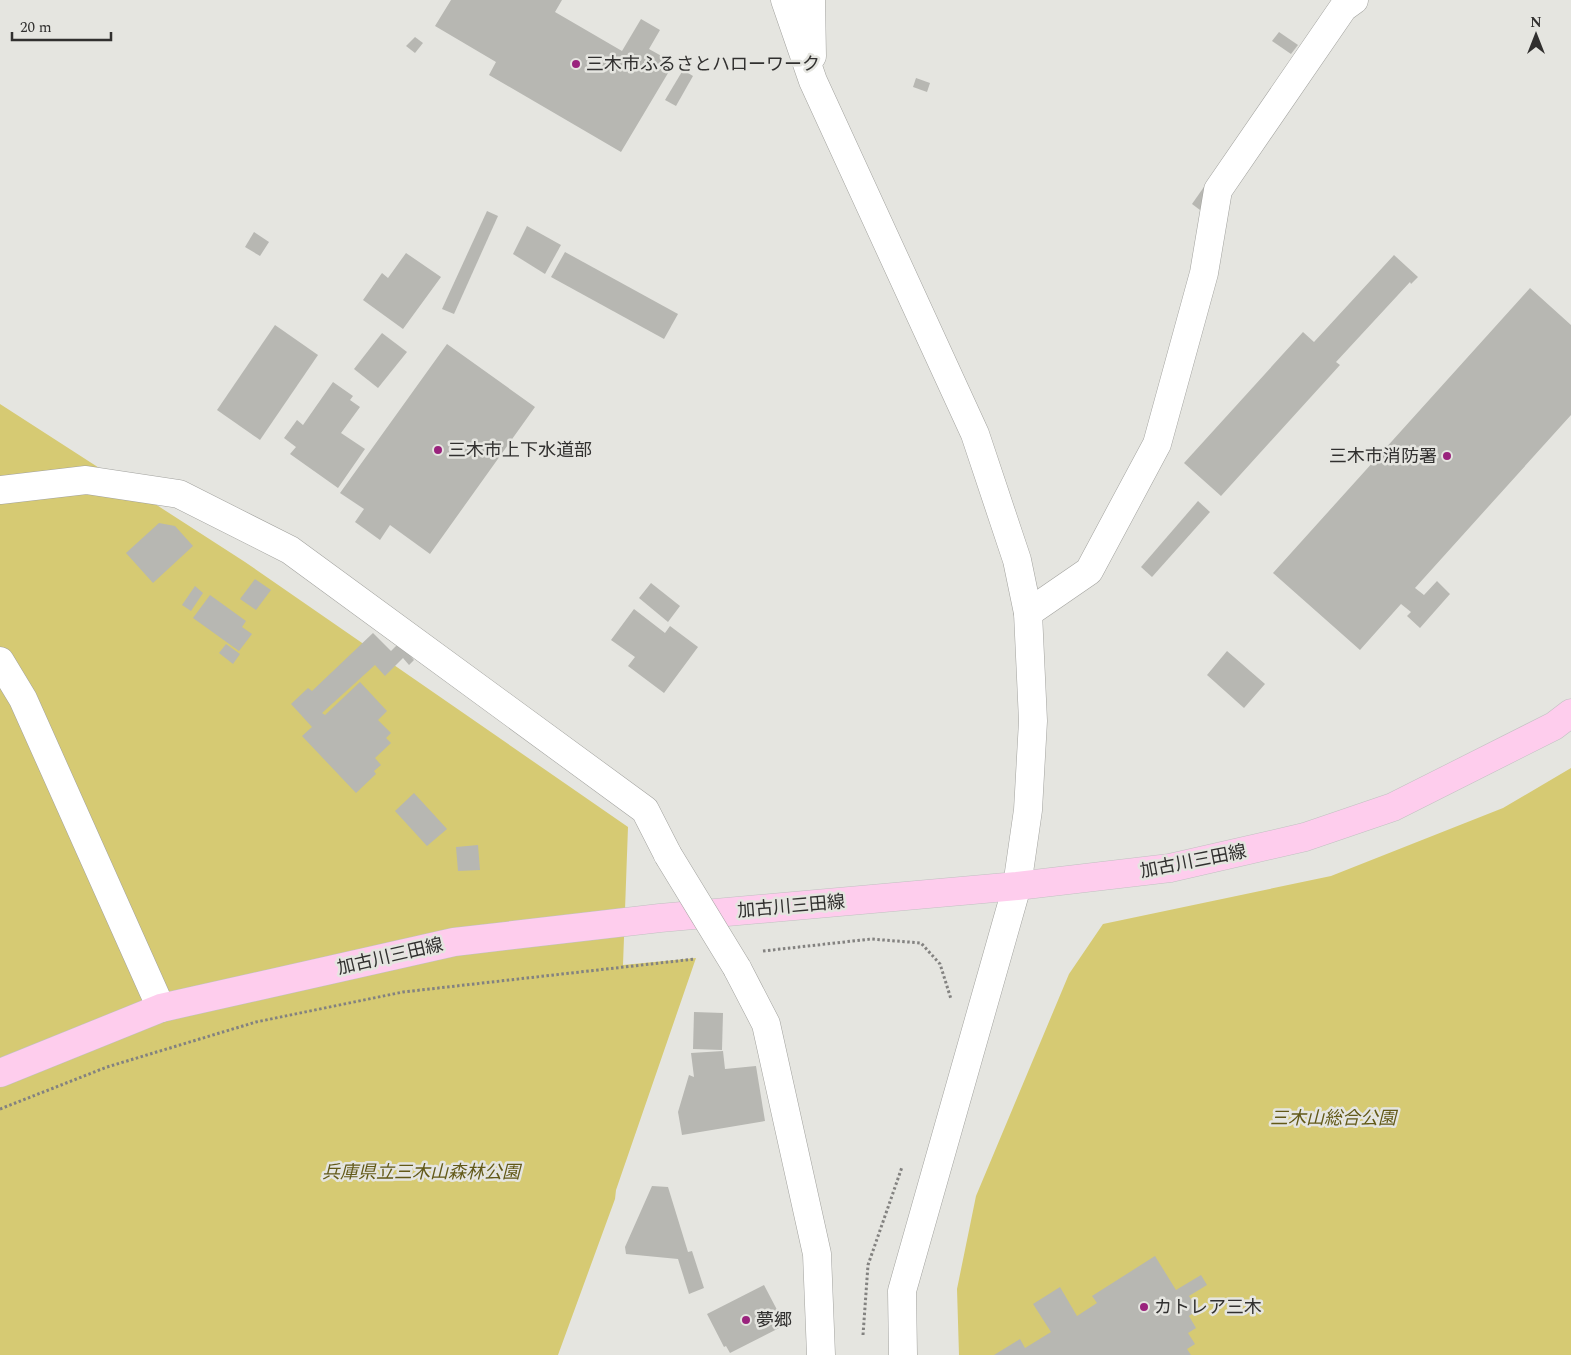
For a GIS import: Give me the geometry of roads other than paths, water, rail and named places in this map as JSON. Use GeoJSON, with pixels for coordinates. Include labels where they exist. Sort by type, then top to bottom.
{"type":"FeatureCollection","features":[{"type":"Feature","properties":{"kind":"main road","name":"加古川三田線"},"geometry":{"type":"LineString","coordinates":[[0,1074],[161,1008],[454,942],[660,918],[1017,886],[1170,868],[1305,837],[1393,807],[1554,726],[1571,714]]}},
{"type":"Feature","properties":{"kind":"street"},"geometry":{"type":"LineString","coordinates":[[785,0],[813,82],[975,434],[1000,503],[1017,560],[1028,613],[1033,721],[1028,810],[1017,886],[902,1291],[903,1355]]}},
{"type":"Feature","properties":{"kind":"street"},"geometry":{"type":"LineString","coordinates":[[811,0],[813,82]]}},
{"type":"Feature","properties":{"kind":"street"},"geometry":{"type":"LineString","coordinates":[[1028,613],[1089,571],[1157,444],[1204,272],[1218,190],[1343,8],[1354,0]]}},
{"type":"Feature","properties":{"kind":"street"},"geometry":{"type":"LineString","coordinates":[[0,490],[86,480],[179,494],[290,550],[645,810],[668,855],[737,968],[766,1024],[817,1254],[821,1355]]}},
{"type":"Feature","properties":{"kind":"street"},"geometry":{"type":"LineString","coordinates":[[0,661],[24,699],[161,1008]]}},
{"type":"Feature","properties":{"kind":"place","name":"三木市ふるさとハローワーク"},"geometry":{"type":"Point","coordinates":[576,64]}},
{"type":"Feature","properties":{"kind":"place","name":"三木市上下水道部"},"geometry":{"type":"Point","coordinates":[438,450]}},
{"type":"Feature","properties":{"kind":"place","name":"三木市消防署"},"geometry":{"type":"Point","coordinates":[1447,456]}},
{"type":"Feature","properties":{"kind":"place","name":"カトレア三木"},"geometry":{"type":"Point","coordinates":[1144,1307]}},
{"type":"Feature","properties":{"kind":"place","name":"夢郷"},"geometry":{"type":"Point","coordinates":[746,1320]}},
{"type":"Feature","properties":{"kind":"park label","name":"三木山総合公園"},"geometry":{"type":"Point","coordinates":[1333,1118]}},
{"type":"Feature","properties":{"kind":"park label","name":"兵庫県立三木山森林公園"},"geometry":{"type":"Point","coordinates":[421,1172]}}]}
